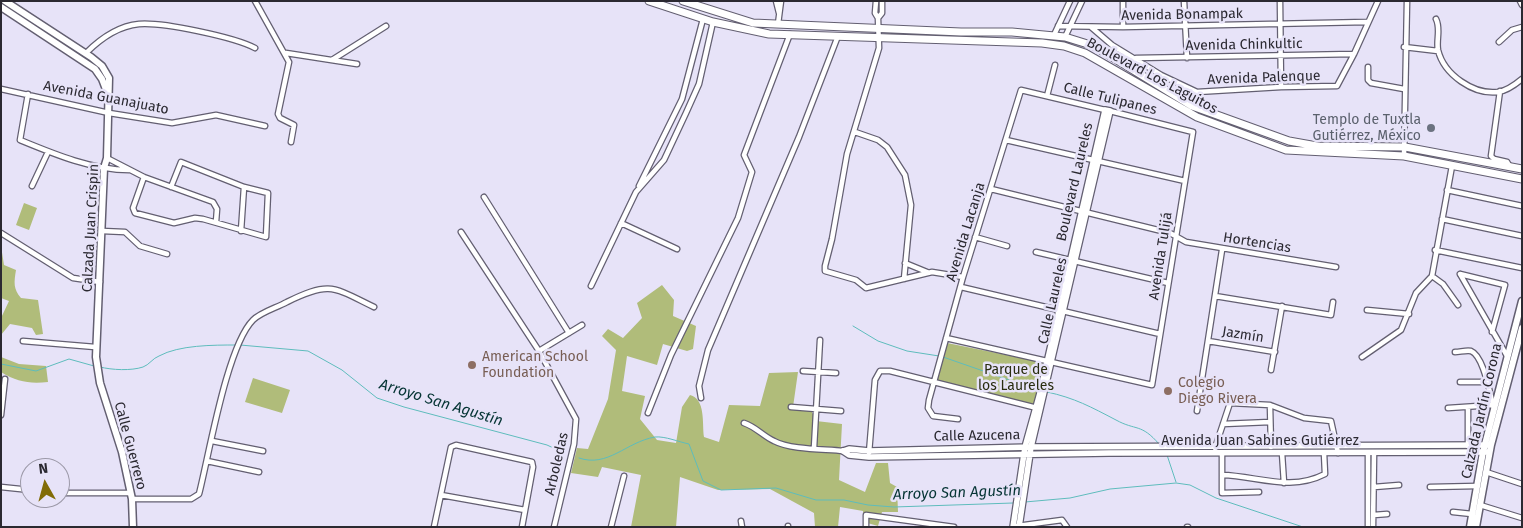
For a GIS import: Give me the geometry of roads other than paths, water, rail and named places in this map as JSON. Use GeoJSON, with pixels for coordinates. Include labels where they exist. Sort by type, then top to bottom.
{"type":"FeatureCollection","features":[{"type":"Feature","properties":{"kind":"main road","name":"Calzada Juan Crispin"},"geometry":{"type":"LineString","coordinates":[[4,1],[86,53],[102,66],[109,78],[107,158],[104,168],[96,357]]}},
{"type":"Feature","properties":{"kind":"main road","name":"Boulevard Los Laguitos"},"geometry":{"type":"LineString","coordinates":[[648,1],[713,22],[751,31],[880,38],[1042,43],[1064,46],[1085,53],[1197,117],[1286,150],[1404,156],[1522,179]]}},
{"type":"Feature","properties":{"kind":"main road","name":"Boulevard Los Laguitos"},"geometry":{"type":"LineString","coordinates":[[687,2],[736,19],[778,24],[1065,36],[1094,46],[1196,108],[1302,144],[1405,147],[1522,169]]}},
{"type":"Feature","properties":{"kind":"main road","name":"Calzada Juan Crispin"},"geometry":{"type":"LineString","coordinates":[[1,7],[95,69],[106,87],[109,99]]}},
{"type":"Feature","properties":{"kind":"main road"},"geometry":{"type":"LineString","coordinates":[[1130,79],[1138,72]]}},
{"type":"Feature","properties":{"kind":"main road","name":"Calzada Jardín Corona"},"geometry":{"type":"LineString","coordinates":[[1476,527],[1486,472],[1487,449],[1494,407],[1507,356],[1519,320],[1522,302]]}},
{"type":"Feature","properties":{"kind":"main road","name":"Calzada Jardín Corona"},"geometry":{"type":"LineString","coordinates":[[1470,527],[1477,486],[1522,328]]}},
{"type":"Feature","properties":{"kind":"main road","name":"Calle Guerrero"},"geometry":{"type":"LineString","coordinates":[[96,357],[109,417],[122,452],[131,496],[133,527]]}},
{"type":"Feature","properties":{"kind":"street"},"geometry":{"type":"LineString","coordinates":[[255,1],[286,53],[289,62],[278,114],[280,118],[294,125],[291,142]]}},
{"type":"Feature","properties":{"kind":"street"},"geometry":{"type":"LineString","coordinates":[[776,1],[776,9],[779,13]]}},
{"type":"Feature","properties":{"kind":"street"},"geometry":{"type":"LineString","coordinates":[[778,24],[781,1]]}},
{"type":"Feature","properties":{"kind":"street"},"geometry":{"type":"LineString","coordinates":[[876,1],[875,13],[878,18],[880,38],[872,75],[847,154],[832,239],[825,266],[826,271],[832,275],[856,280],[866,288],[927,272]]}},
{"type":"Feature","properties":{"kind":"street"},"geometry":{"type":"LineString","coordinates":[[878,18],[882,13],[882,1]]}},
{"type":"Feature","properties":{"kind":"street"},"geometry":{"type":"LineString","coordinates":[[1054,35],[1070,1]]}},
{"type":"Feature","properties":{"kind":"street"},"geometry":{"type":"LineString","coordinates":[[1065,36],[1082,1]]}},
{"type":"Feature","properties":{"kind":"street"},"geometry":{"type":"LineString","coordinates":[[1123,1],[1123,27]]}},
{"type":"Feature","properties":{"kind":"street"},"geometry":{"type":"LineString","coordinates":[[1184,1],[1187,58]]}},
{"type":"Feature","properties":{"kind":"street"},"geometry":{"type":"LineString","coordinates":[[1280,1],[1281,87]]}},
{"type":"Feature","properties":{"kind":"street"},"geometry":{"type":"LineString","coordinates":[[1354,54],[1378,1]]}},
{"type":"Feature","properties":{"kind":"street"},"geometry":{"type":"LineString","coordinates":[[1404,156],[1404,47],[1407,1]]}},
{"type":"Feature","properties":{"kind":"street"},"geometry":{"type":"LineString","coordinates":[[1520,1],[1522,5]]}},
{"type":"Feature","properties":{"kind":"street"},"geometry":{"type":"LineString","coordinates":[[591,286],[682,99],[703,19]]}},
{"type":"Feature","properties":{"kind":"street"},"geometry":{"type":"LineString","coordinates":[[1436,19],[1439,24],[1438,50],[1450,71],[1462,81],[1480,92],[1499,92],[1522,79]]}},
{"type":"Feature","properties":{"kind":"street"},"geometry":{"type":"LineString","coordinates":[[636,192],[664,160],[686,113],[699,84],[713,22]]}},
{"type":"Feature","properties":{"kind":"street","name":"Avenida Bonampak"},"geometry":{"type":"LineString","coordinates":[[1058,26],[1281,25],[1367,22]]}},
{"type":"Feature","properties":{"kind":"street"},"geometry":{"type":"LineString","coordinates":[[86,53],[100,39],[122,28],[138,24],[229,37],[256,48]]}},
{"type":"Feature","properties":{"kind":"street"},"geometry":{"type":"LineString","coordinates":[[332,60],[386,26]]}},
{"type":"Feature","properties":{"kind":"street","name":"Avenida Palenque"},"geometry":{"type":"LineString","coordinates":[[1091,27],[1161,75],[1197,92],[1337,86],[1354,54]]}},
{"type":"Feature","properties":{"kind":"street"},"geometry":{"type":"LineString","coordinates":[[1499,42],[1512,30],[1522,27]]}},
{"type":"Feature","properties":{"kind":"street"},"geometry":{"type":"LineString","coordinates":[[648,413],[671,354],[738,218],[752,172],[744,155],[790,34]]}},
{"type":"Feature","properties":{"kind":"street"},"geometry":{"type":"LineString","coordinates":[[701,398],[699,386],[708,350],[799,138],[838,36]]}},
{"type":"Feature","properties":{"kind":"street"},"geometry":{"type":"LineString","coordinates":[[1404,47],[1438,50]]}},
{"type":"Feature","properties":{"kind":"street"},"geometry":{"type":"LineString","coordinates":[[286,53],[357,64]]}},
{"type":"Feature","properties":{"kind":"street","name":"Avenida Chinkultic"},"geometry":{"type":"LineString","coordinates":[[1134,58],[1354,54]]}},
{"type":"Feature","properties":{"kind":"street"},"geometry":{"type":"LineString","coordinates":[[1048,96],[1055,66]]}},
{"type":"Feature","properties":{"kind":"street"},"geometry":{"type":"LineString","coordinates":[[1368,67],[1368,80],[1372,83],[1404,88]]}},
{"type":"Feature","properties":{"kind":"street"},"geometry":{"type":"LineString","coordinates":[[1510,167],[1507,162],[1491,158],[1499,92],[1522,75]]}},
{"type":"Feature","properties":{"kind":"street","name":"Avenida Guanajuato"},"geometry":{"type":"LineString","coordinates":[[1,89],[109,113],[180,123],[216,115],[265,126]]}},
{"type":"Feature","properties":{"kind":"street","name":"Calle Tulipanes"},"geometry":{"type":"LineString","coordinates":[[1021,90],[1193,132]]}},
{"type":"Feature","properties":{"kind":"street","name":"Avenida Lacanja"},"geometry":{"type":"LineString","coordinates":[[958,419],[933,416],[928,408],[933,382],[960,287],[1021,90]]}},
{"type":"Feature","properties":{"kind":"street"},"geometry":{"type":"LineString","coordinates":[[1196,108],[1197,92]]}},
{"type":"Feature","properties":{"kind":"street"},"geometry":{"type":"LineString","coordinates":[[28,94],[20,140],[48,152],[104,168],[129,170]]}},
{"type":"Feature","properties":{"kind":"street","name":"Boulevard Laureles"},"geometry":{"type":"LineString","coordinates":[[1015,526],[1022,495],[1026,455],[1108,111]]}},
{"type":"Feature","properties":{"kind":"street"},"geometry":{"type":"LineString","coordinates":[[854,132],[878,140],[887,147],[905,175],[911,205],[904,279]]}},
{"type":"Feature","properties":{"kind":"street","name":"Avenida Tulijá"},"geometry":{"type":"LineString","coordinates":[[1049,362],[1152,385],[1193,132]]}},
{"type":"Feature","properties":{"kind":"street"},"geometry":{"type":"LineString","coordinates":[[1006,140],[1185,181]]}},
{"type":"Feature","properties":{"kind":"street"},"geometry":{"type":"LineString","coordinates":[[32,186],[48,152]]}},
{"type":"Feature","properties":{"kind":"street"},"geometry":{"type":"LineString","coordinates":[[107,158],[144,177],[213,202],[217,209],[216,222]]}},
{"type":"Feature","properties":{"kind":"street"},"geometry":{"type":"LineString","coordinates":[[144,177],[133,208],[135,213],[174,223],[195,218],[216,222],[241,232],[266,237],[268,192],[244,187],[181,162],[171,187]]}},
{"type":"Feature","properties":{"kind":"street"},"geometry":{"type":"LineString","coordinates":[[1362,357],[1401,330],[1420,286],[1432,276],[1435,250],[1452,166]]}},
{"type":"Feature","properties":{"kind":"street"},"geometry":{"type":"LineString","coordinates":[[241,232],[244,187]]}},
{"type":"Feature","properties":{"kind":"street","name":"Hortencias"},"geometry":{"type":"LineString","coordinates":[[991,189],[1084,210],[1176,236],[1186,242],[1222,250],[1336,267]]}},
{"type":"Feature","properties":{"kind":"street"},"geometry":{"type":"LineString","coordinates":[[1447,190],[1522,206]]}},
{"type":"Feature","properties":{"kind":"street"},"geometry":{"type":"LineString","coordinates":[[484,197],[569,332]]}},
{"type":"Feature","properties":{"kind":"street"},"geometry":{"type":"LineString","coordinates":[[1442,219],[1522,236]]}},
{"type":"Feature","properties":{"kind":"street"},"geometry":{"type":"LineString","coordinates":[[621,223],[677,249]]}},
{"type":"Feature","properties":{"kind":"street"},"geometry":{"type":"LineString","coordinates":[[102,231],[125,232],[140,246],[167,254]]}},
{"type":"Feature","properties":{"kind":"street","name":"Arboledas"},"geometry":{"type":"LineString","coordinates":[[461,232],[539,351],[577,424],[554,527]]}},
{"type":"Feature","properties":{"kind":"street"},"geometry":{"type":"LineString","coordinates":[[1,233],[73,278],[100,282]]}},
{"type":"Feature","properties":{"kind":"street"},"geometry":{"type":"LineString","coordinates":[[975,237],[1007,246]]}},
{"type":"Feature","properties":{"kind":"street"},"geometry":{"type":"LineString","coordinates":[[1197,411],[1222,250]]}},
{"type":"Feature","properties":{"kind":"street"},"geometry":{"type":"LineString","coordinates":[[1435,250],[1522,268]]}},
{"type":"Feature","properties":{"kind":"street"},"geometry":{"type":"LineString","coordinates":[[1036,252],[1168,283]]}},
{"type":"Feature","properties":{"kind":"street"},"geometry":{"type":"LineString","coordinates":[[905,263],[927,272],[963,277]]}},
{"type":"Feature","properties":{"kind":"street"},"geometry":{"type":"LineString","coordinates":[[1492,332],[1504,285],[1460,274],[1492,332],[1507,356]]}},
{"type":"Feature","properties":{"kind":"street"},"geometry":{"type":"LineString","coordinates":[[1432,276],[1443,284],[1458,305]]}},
{"type":"Feature","properties":{"kind":"street"},"geometry":{"type":"LineString","coordinates":[[960,287],[1160,334]]}},
{"type":"Feature","properties":{"kind":"street"},"geometry":{"type":"LineString","coordinates":[[70,494],[196,498],[199,494],[226,380],[241,339],[254,319],[302,294],[321,288],[338,289],[374,307]]}},
{"type":"Feature","properties":{"kind":"street"},"geometry":{"type":"LineString","coordinates":[[1215,296],[1331,315],[1333,302]]}},
{"type":"Feature","properties":{"kind":"street"},"geometry":{"type":"LineString","coordinates":[[1271,370],[1282,306]]}},
{"type":"Feature","properties":{"kind":"street"},"geometry":{"type":"LineString","coordinates":[[1367,310],[1409,314]]}},
{"type":"Feature","properties":{"kind":"street"},"geometry":{"type":"LineString","coordinates":[[539,351],[582,325]]}},
{"type":"Feature","properties":{"kind":"street"},"geometry":{"type":"LineString","coordinates":[[946,338],[1049,362]]}},
{"type":"Feature","properties":{"kind":"street"},"geometry":{"type":"LineString","coordinates":[[814,448],[820,340]]}},
{"type":"Feature","properties":{"kind":"street"},"geometry":{"type":"LineString","coordinates":[[23,341],[96,348]]}},
{"type":"Feature","properties":{"kind":"street","name":"Jazmín"},"geometry":{"type":"LineString","coordinates":[[1208,341],[1275,352]]}},
{"type":"Feature","properties":{"kind":"street"},"geometry":{"type":"LineString","coordinates":[[1448,408],[1494,407],[1488,382],[1475,354],[1469,350],[1455,352]]}},
{"type":"Feature","properties":{"kind":"street"},"geometry":{"type":"LineString","coordinates":[[803,371],[836,373]]}},
{"type":"Feature","properties":{"kind":"street"},"geometry":{"type":"LineString","coordinates":[[869,454],[875,380],[880,371],[890,371],[1038,408]]}},
{"type":"Feature","properties":{"kind":"street"},"geometry":{"type":"LineString","coordinates":[[1,416],[5,379]]}},
{"type":"Feature","properties":{"kind":"street"},"geometry":{"type":"LineString","coordinates":[[1460,382],[1488,382]]}},
{"type":"Feature","properties":{"kind":"street"},"geometry":{"type":"LineString","coordinates":[[1215,448],[1230,403],[1270,405],[1304,418],[1331,421],[1338,450]]}},
{"type":"Feature","properties":{"kind":"street"},"geometry":{"type":"LineString","coordinates":[[1270,405],[1270,447]]}},
{"type":"Feature","properties":{"kind":"street"},"geometry":{"type":"LineString","coordinates":[[791,407],[842,411]]}},
{"type":"Feature","properties":{"kind":"street"},"geometry":{"type":"LineString","coordinates":[[1468,408],[1468,446]]}},
{"type":"Feature","properties":{"kind":"street"},"geometry":{"type":"LineString","coordinates":[[1223,424],[1270,422]]}},
{"type":"Feature","properties":{"kind":"street"},"geometry":{"type":"LineString","coordinates":[[744,424],[751,426],[773,441],[843,451]]}},
{"type":"Feature","properties":{"kind":"street"},"geometry":{"type":"LineString","coordinates":[[212,441],[263,451]]}},
{"type":"Feature","properties":{"kind":"street"},"geometry":{"type":"LineString","coordinates":[[434,527],[453,445],[532,462],[533,468],[522,527]]}},
{"type":"Feature","properties":{"kind":"street"},"geometry":{"type":"LineString","coordinates":[[1196,450],[1270,447],[1290,450],[1338,450],[1468,446],[1487,449]]}},
{"type":"Feature","properties":{"kind":"street","name":"Calle Azucena"},"geometry":{"type":"LineString","coordinates":[[843,451],[849,455],[1028,447],[1164,447],[1196,450]]}},
{"type":"Feature","properties":{"kind":"street"},"geometry":{"type":"LineString","coordinates":[[1135,447],[1136,454]]}},
{"type":"Feature","properties":{"kind":"street","name":"Avenida Juan Sabines Gutiérrez"},"geometry":{"type":"LineString","coordinates":[[869,454],[1168,454],[1196,450],[1222,453],[1282,453],[1290,450],[1324,453],[1338,450],[1371,453],[1394,449],[1487,449]]}},
{"type":"Feature","properties":{"kind":"street"},"geometry":{"type":"LineString","coordinates":[[1222,453],[1222,494],[1259,492]]}},
{"type":"Feature","properties":{"kind":"street"},"geometry":{"type":"LineString","coordinates":[[1282,453],[1284,483]]}},
{"type":"Feature","properties":{"kind":"street"},"geometry":{"type":"LineString","coordinates":[[1222,475],[1243,475],[1260,480],[1284,483],[1310,482],[1325,474],[1324,453]]}},
{"type":"Feature","properties":{"kind":"street"},"geometry":{"type":"LineString","coordinates":[[1368,527],[1374,487],[1371,453]]}},
{"type":"Feature","properties":{"kind":"street"},"geometry":{"type":"LineString","coordinates":[[1371,453],[1371,502],[1374,527]]}},
{"type":"Feature","properties":{"kind":"street"},"geometry":{"type":"LineString","coordinates":[[207,460],[259,472]]}},
{"type":"Feature","properties":{"kind":"street"},"geometry":{"type":"LineString","coordinates":[[1486,472],[1522,484]]}},
{"type":"Feature","properties":{"kind":"street"},"geometry":{"type":"LineString","coordinates":[[611,527],[624,476]]}},
{"type":"Feature","properties":{"kind":"street"},"geometry":{"type":"LineString","coordinates":[[1374,487],[1399,485]]}},
{"type":"Feature","properties":{"kind":"street"},"geometry":{"type":"LineString","coordinates":[[1430,487],[1477,486]]}},
{"type":"Feature","properties":{"kind":"street"},"geometry":{"type":"LineString","coordinates":[[1,487],[20,489]]}},
{"type":"Feature","properties":{"kind":"street"},"geometry":{"type":"LineString","coordinates":[[441,495],[525,510]]}},
{"type":"Feature","properties":{"kind":"street"},"geometry":{"type":"LineString","coordinates":[[1480,505],[1522,518]]}},
{"type":"Feature","properties":{"kind":"street"},"geometry":{"type":"LineString","coordinates":[[1454,512],[1472,514]]}},
{"type":"Feature","properties":{"kind":"street"},"geometry":{"type":"LineString","coordinates":[[1374,515],[1387,514]]}},
{"type":"Feature","properties":{"kind":"street"},"geometry":{"type":"LineString","coordinates":[[866,527],[866,515],[954,527]]}},
{"type":"Feature","properties":{"kind":"street"},"geometry":{"type":"LineString","coordinates":[[1015,526],[1062,520],[1066,525]]}},
{"type":"Feature","properties":{"kind":"waterway"},"geometry":{"type":"LineString","coordinates":[[853,326],[878,341],[907,351],[939,356]]}},
{"type":"Feature","properties":{"kind":"waterway","name":"Arroyo San Agustín"},"geometry":{"type":"LineString","coordinates":[[100,367],[121,370],[133,369],[145,366],[167,352],[196,346],[236,345]]}},
{"type":"Feature","properties":{"kind":"waterway","name":"Arroyo San Agustín"},"geometry":{"type":"LineString","coordinates":[[240,345],[308,351],[342,370],[377,398],[547,445],[564,453]]}},
{"type":"Feature","properties":{"kind":"waterway"},"geometry":{"type":"LineString","coordinates":[[943,357],[1038,390]]}},
{"type":"Feature","properties":{"kind":"waterway","name":"Arroyo San Agustín"},"geometry":{"type":"LineString","coordinates":[[1,364],[36,371],[69,359],[94,366]]}},
{"type":"Feature","properties":{"kind":"waterway"},"geometry":{"type":"LineString","coordinates":[[1047,392],[1075,400],[1123,423],[1143,430],[1159,444]]}},
{"type":"Feature","properties":{"kind":"waterway","name":"Arroyo San Agustín"},"geometry":{"type":"LineString","coordinates":[[579,458],[599,460],[645,440],[659,437],[689,444],[703,481],[721,490],[776,488],[816,500],[844,500],[868,505],[894,507],[1013,503]]}},
{"type":"Feature","properties":{"kind":"waterway"},"geometry":{"type":"LineString","coordinates":[[1167,455],[1176,482]]}},
{"type":"Feature","properties":{"kind":"waterway","name":"Arroyo San Agustín"},"geometry":{"type":"LineString","coordinates":[[1025,502],[1070,498],[1110,489],[1176,483],[1190,485],[1216,498],[1303,527]]}},
{"type":"Feature","properties":{"kind":"place","name":"Templo de Tuxtla Gutiérrez, México"},"geometry":{"type":"Point","coordinates":[1431,128]}},
{"type":"Feature","properties":{"kind":"place","name":"American School Foundation"},"geometry":{"type":"Point","coordinates":[472,365]}},
{"type":"Feature","properties":{"kind":"place","name":"Colegio Diego Rivera"},"geometry":{"type":"Point","coordinates":[1168,391]}},
{"type":"Feature","properties":{"kind":"park label","name":"Parque de los Laureles"},"geometry":{"type":"Point","coordinates":[1016,378]}}]}
